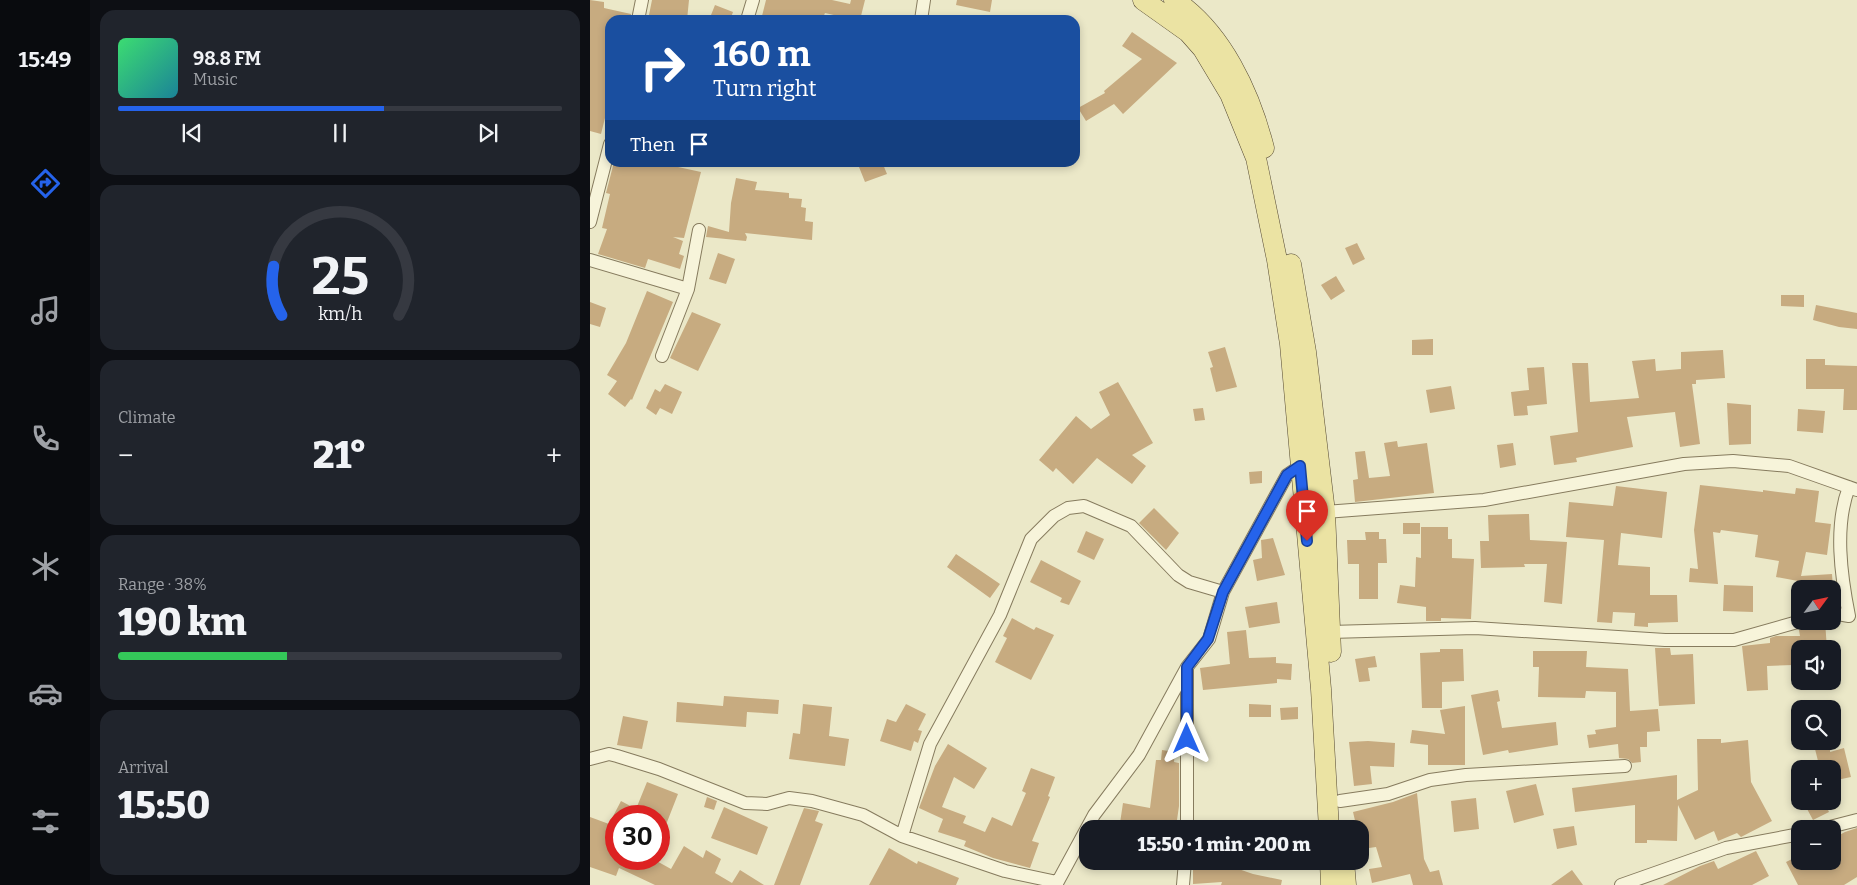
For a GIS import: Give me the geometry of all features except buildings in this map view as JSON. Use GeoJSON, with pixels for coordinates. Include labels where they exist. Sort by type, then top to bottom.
{"type":"FeatureCollection","features":[{"type":"Feature","properties":{"kind":"main road"},"geometry":{"type":"LineString","coordinates":[[1143,0],[1188,32],[1203,49],[1230,94],[1256,158],[1277,260],[1290,344],[1321,689],[1328,820]]}},
{"type":"Feature","properties":{"kind":"main road"},"geometry":{"type":"LineString","coordinates":[[1174,0],[1207,30],[1247,94],[1258,122],[1270,170],[1298,302],[1325,512],[1341,820]]}},
{"type":"Feature","properties":{"kind":"main road"},"geometry":{"type":"LineString","coordinates":[[1330,870],[1331,885]]}},
{"type":"Feature","properties":{"kind":"main road"},"geometry":{"type":"LineString","coordinates":[[1345,870],[1346,885]]}},
{"type":"Feature","properties":{"kind":"street"},"geometry":{"type":"LineString","coordinates":[[639,15],[642,0]]}},
{"type":"Feature","properties":{"kind":"street"},"geometry":{"type":"LineString","coordinates":[[749,15],[754,0]]}},
{"type":"Feature","properties":{"kind":"street"},"geometry":{"type":"LineString","coordinates":[[922,15],[924,0]]}},
{"type":"Feature","properties":{"kind":"street"},"geometry":{"type":"LineString","coordinates":[[590,222],[605,164]]}},
{"type":"Feature","properties":{"kind":"street"},"geometry":{"type":"LineString","coordinates":[[662,356],[688,288],[699,230]]}},
{"type":"Feature","properties":{"kind":"street"},"geometry":{"type":"LineString","coordinates":[[590,260],[688,288]]}},
{"type":"Feature","properties":{"kind":"street"},"geometry":{"type":"LineString","coordinates":[[1325,512],[1484,500],[1684,464],[1733,461],[1789,466],[1853,488],[1842,506],[1842,581],[1849,616],[1841,615]]}},
{"type":"Feature","properties":{"kind":"street"},"geometry":{"type":"LineString","coordinates":[[590,760],[609,754],[617,756],[660,769],[746,804],[767,804],[789,798],[812,801],[863,815],[902,836],[1005,871],[1057,884],[1094,815],[1139,754],[1187,667],[1208,639],[1223,592],[1287,475],[1300,466]]}},
{"type":"Feature","properties":{"kind":"street"},"geometry":{"type":"LineString","coordinates":[[902,836],[930,744],[1000,615],[1031,539],[1054,516],[1068,508],[1084,506],[1131,526],[1178,575],[1189,582],[1223,592]]}},
{"type":"Feature","properties":{"kind":"street"},"geometry":{"type":"LineString","coordinates":[[1330,632],[1475,628],[1665,640],[1734,640],[1791,624]]}},
{"type":"Feature","properties":{"kind":"street"},"geometry":{"type":"LineString","coordinates":[[1187,667],[1187,820]]}},
{"type":"Feature","properties":{"kind":"street"},"geometry":{"type":"LineString","coordinates":[[1340,801],[1388,794],[1430,780],[1466,775],[1625,766]]}},
{"type":"Feature","properties":{"kind":"street"},"geometry":{"type":"LineString","coordinates":[[1841,824],[1857,820]]}},
{"type":"Feature","properties":{"kind":"street"},"geometry":{"type":"LineString","coordinates":[[1621,885],[1726,848],[1791,836]]}},
{"type":"Feature","properties":{"kind":"street"},"geometry":{"type":"LineString","coordinates":[[1183,885],[1184,870]]}},
{"type":"Feature","properties":{"kind":"route"},"geometry":{"type":"LineString","coordinates":[[1187,739],[1187,667],[1208,639],[1223,592],[1287,475],[1300,466],[1307,541]]}}]}
